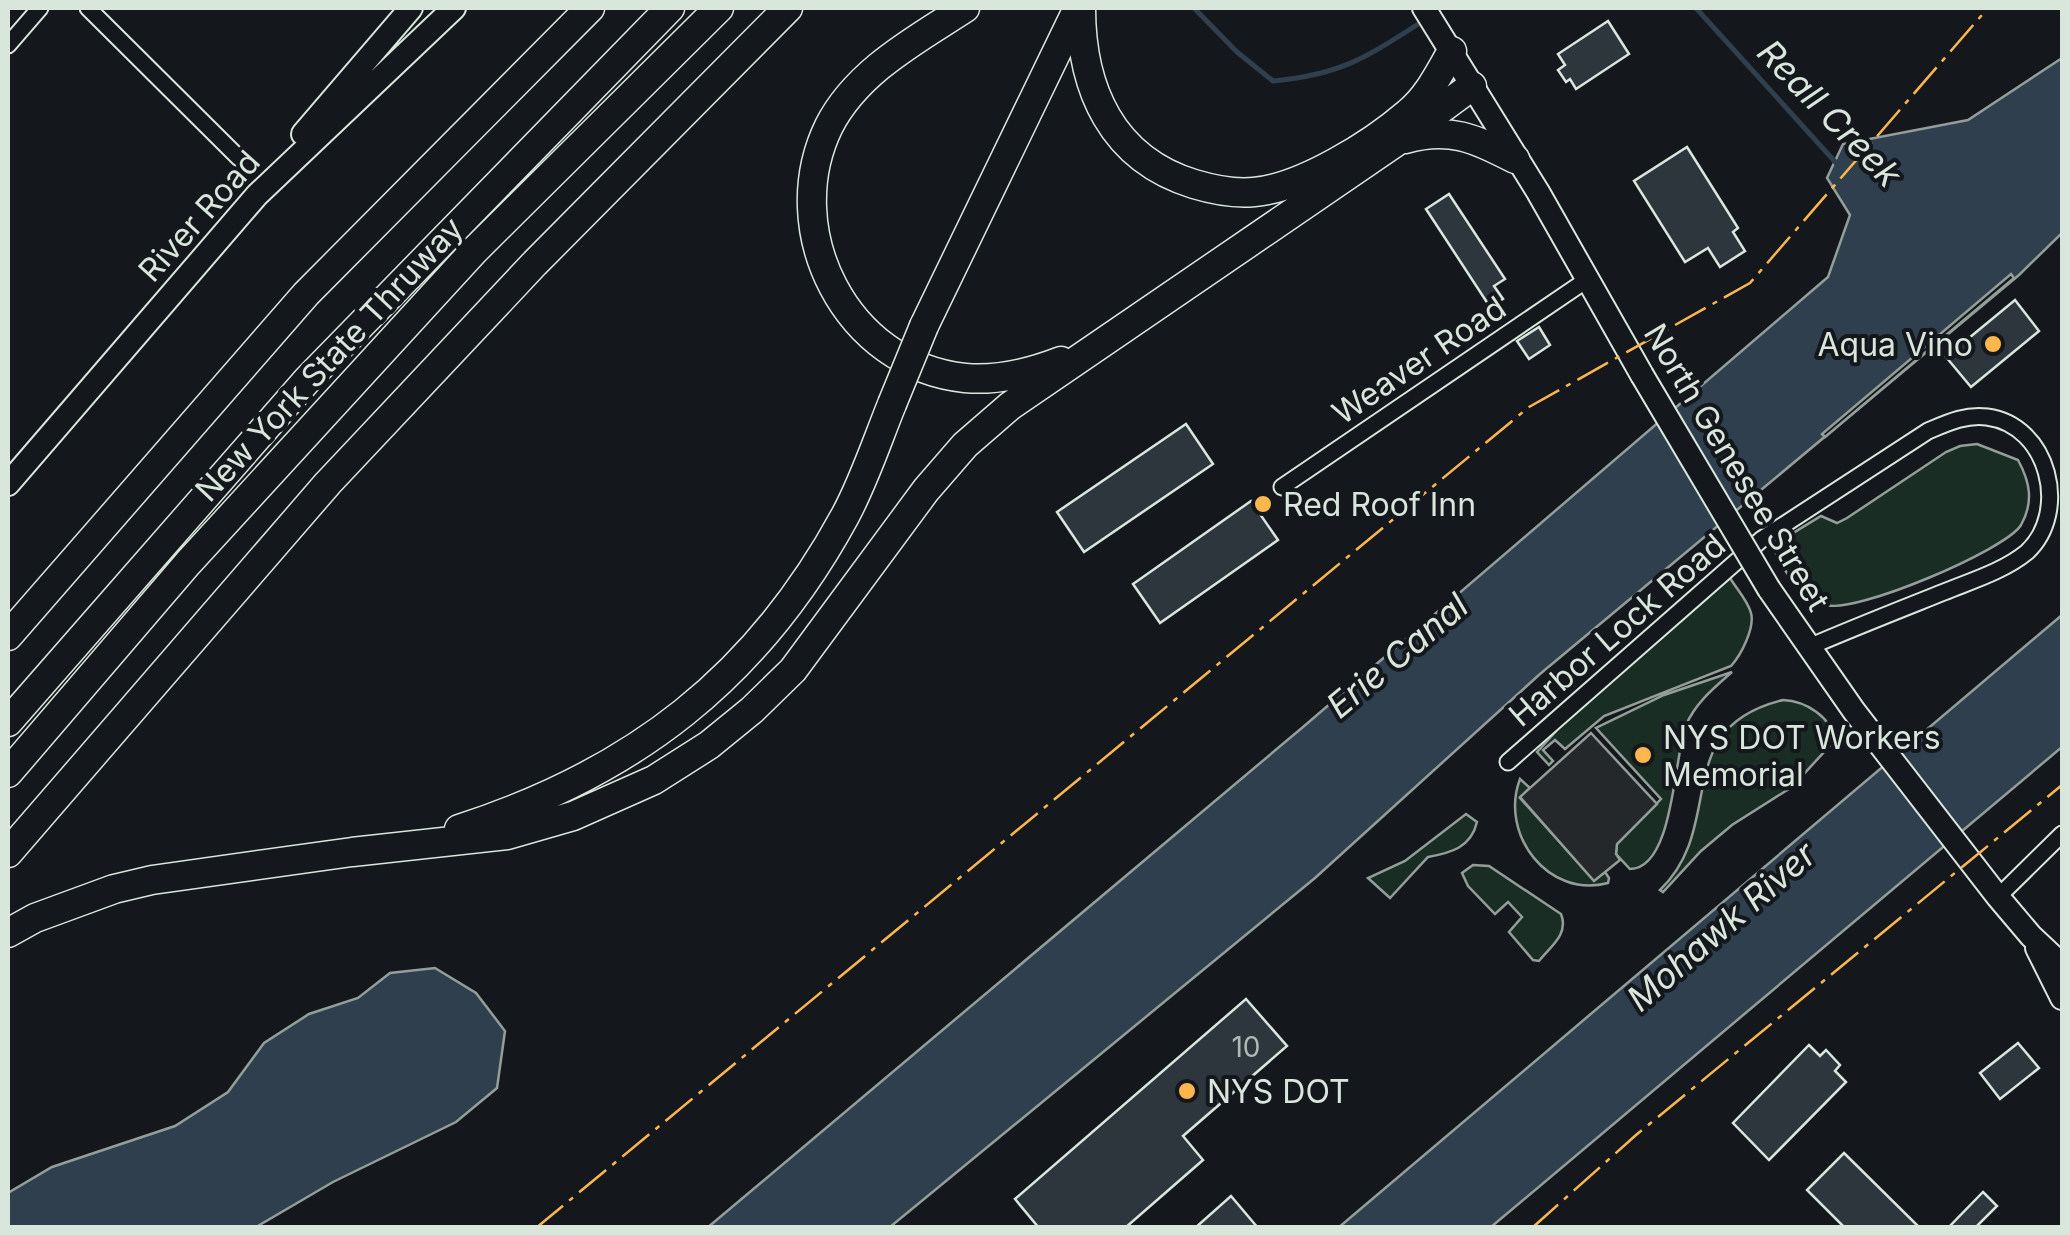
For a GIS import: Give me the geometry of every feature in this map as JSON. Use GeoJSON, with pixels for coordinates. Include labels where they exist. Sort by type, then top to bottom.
{"type":"FeatureCollection","features":[{"type":"Feature","properties":{"kind":"highway"},"geometry":{"type":"LineString","coordinates":[[8,636],[306,294],[590,8]]}},
{"type":"Feature","properties":{"kind":"highway","name":"New York State Thruway"},"geometry":{"type":"LineString","coordinates":[[8,722],[308,380],[670,8]]}},
{"type":"Feature","properties":{"kind":"highway","name":"New York State Thruway"},"geometry":{"type":"LineString","coordinates":[[8,773],[188,563],[474,252],[719,8]]}},
{"type":"Feature","properties":{"kind":"highway"},"geometry":{"type":"LineString","coordinates":[[8,853],[328,483],[535,263],[788,8]]}},
{"type":"Feature","properties":{"kind":"highway"},"geometry":{"type":"LineString","coordinates":[[966,8],[886,60],[857,86],[831,122],[819,150],[811,194],[811,226],[822,268],[846,310],[876,340],[897,356],[938,373],[966,378],[1005,377],[1040,369],[1100,346]]}},
{"type":"Feature","properties":{"kind":"highway"},"geometry":{"type":"LineString","coordinates":[[410,844],[545,799],[628,755],[716,688],[772,628],[813,572],[847,512],[924,326],[1079,8]]}},
{"type":"Feature","properties":{"kind":"highway"},"geometry":{"type":"LineString","coordinates":[[1079,8],[1086,70],[1098,103],[1117,133],[1160,172],[1219,191],[1255,192],[1297,182],[1372,140],[1410,112],[1432,88],[1446,42]]}},
{"type":"Feature","properties":{"kind":"highway"},"geometry":{"type":"LineString","coordinates":[[8,933],[35,918],[114,889],[152,880],[507,834],[573,816],[654,780],[709,745],[793,670],[926,490],[965,445],[1010,406],[1472,86]]}},
{"type":"Feature","properties":{"kind":"highway"},"geometry":{"type":"LineString","coordinates":[[1399,140],[1432,131],[1456,134],[1516,158]]}},
{"type":"Feature","properties":{"kind":"main road"},"geometry":{"type":"LineString","coordinates":[[257,195],[289,150],[411,8]]}},
{"type":"Feature","properties":{"kind":"main road","name":"River Road"},"geometry":{"type":"LineString","coordinates":[[8,484],[257,195],[454,8]]}},
{"type":"Feature","properties":{"kind":"main road","name":"North Genesee Street"},"geometry":{"type":"LineString","coordinates":[[1424,8],[1538,192],[1769,589],[1854,711],[1972,864],[2030,936],[2062,964]]}},
{"type":"Feature","properties":{"kind":"main road","name":"North Genesee Street"},"geometry":{"type":"LineString","coordinates":[[2030,936],[2062,998]]}},
{"type":"Feature","properties":{"kind":"street"},"geometry":{"type":"LineString","coordinates":[[8,45],[40,8]]}},
{"type":"Feature","properties":{"kind":"street"},"geometry":{"type":"LineString","coordinates":[[88,8],[239,158]]}},
{"type":"Feature","properties":{"kind":"street","name":"Weaver Road"},"geometry":{"type":"LineString","coordinates":[[1282,487],[1588,280]]}},
{"type":"Feature","properties":{"kind":"street","name":"Harbor Lock Road"},"geometry":{"type":"LineString","coordinates":[[1508,762],[1762,539],[1928,431],[1956,419],[1985,416],[2008,423],[2032,441],[2052,477],[2053,502],[2049,523],[2026,553],[1983,576],[1808,647]]}},
{"type":"Feature","properties":{"kind":"street"},"geometry":{"type":"LineString","coordinates":[[1998,896],[2062,834]]}},
{"type":"Feature","properties":{"kind":"green space"},"geometry":{"type":"Polygon","coordinates":[[[1977,444],[2018,460],[2025,476],[2028,508],[2021,525],[2010,536],[1929,578],[1867,600],[1827,605],[1807,596],[1793,582],[1772,546],[1821,516],[1837,523],[1946,452],[1977,444]]]}},
{"type":"Feature","properties":{"kind":"green space"},"geometry":{"type":"Polygon","coordinates":[[[1730,578],[1752,619],[1746,641],[1731,666],[1604,716],[1565,749],[1555,740],[1543,750],[1553,761],[1549,765],[1537,752],[1560,727],[1730,578]]]}},
{"type":"Feature","properties":{"kind":"green space"},"geometry":{"type":"Polygon","coordinates":[[[1732,672],[1690,717],[1664,831],[1656,851],[1645,864],[1630,869],[1616,854],[1617,844],[1661,799],[1596,728],[1664,695],[1732,672]]]}},
{"type":"Feature","properties":{"kind":"green space"},"geometry":{"type":"Polygon","coordinates":[[[1783,700],[1816,712],[1828,724],[1835,740],[1792,787],[1732,825],[1663,892],[1660,890],[1680,864],[1692,837],[1711,755],[1725,732],[1747,714],[1783,700]]]}},
{"type":"Feature","properties":{"kind":"green space"},"geometry":{"type":"Polygon","coordinates":[[[1520,779],[1530,788],[1520,798],[1594,880],[1605,872],[1608,883],[1586,885],[1566,881],[1548,872],[1534,858],[1516,821],[1520,779]]]}},
{"type":"Feature","properties":{"kind":"green space"},"geometry":{"type":"Polygon","coordinates":[[[1466,814],[1477,822],[1470,838],[1452,851],[1428,857],[1390,898],[1368,878],[1405,861],[1466,814]]]}},
{"type":"Feature","properties":{"kind":"green space"},"geometry":{"type":"Polygon","coordinates":[[[1473,865],[1489,866],[1561,914],[1561,934],[1539,961],[1533,960],[1509,932],[1522,917],[1508,902],[1495,914],[1468,886],[1462,873],[1473,865]]]}},
{"type":"Feature","properties":{"kind":"shaded area"},"geometry":{"type":"Polygon","coordinates":[[[1591,733],[1657,804],[1617,844],[1620,860],[1594,881],[1520,797],[1591,733]]]}},
{"type":"Feature","properties":{"kind":"water","name":"Erie Canal"},"geometry":{"type":"Polygon","coordinates":[[[2062,58],[2062,233],[2019,275],[1540,674],[1315,878],[890,1227],[707,1228],[1303,727],[1828,277],[1850,215],[1827,178],[1843,144],[1968,120],[2062,58]]]}},
{"type":"Feature","properties":{"kind":"water","name":"Mohawk River"},"geometry":{"type":"Polygon","coordinates":[[[2062,615],[2062,747],[1491,1227],[1338,1228],[2062,615]]]}},
{"type":"Feature","properties":{"kind":"water"},"geometry":{"type":"Polygon","coordinates":[[[435,968],[476,993],[505,1031],[497,1088],[456,1122],[333,1182],[256,1227],[8,1227],[8,1193],[52,1167],[175,1126],[228,1092],[264,1043],[309,1014],[358,998],[390,973],[435,968]]]}},
{"type":"Feature","properties":{"kind":"pier"},"geometry":{"type":"Polygon","coordinates":[[[2011,274],[2014,278],[1825,437],[1822,434],[2011,274]]]}},
{"type":"Feature","properties":{"kind":"building"},"geometry":{"type":"Polygon","coordinates":[[[1608,21],[1629,54],[1576,89],[1558,70],[1565,65],[1558,54],[1608,21]]]}},
{"type":"Feature","properties":{"kind":"building"},"geometry":{"type":"Polygon","coordinates":[[[1687,147],[1738,228],[1733,232],[1745,251],[1720,267],[1708,248],[1685,262],[1634,181],[1687,147]]]}},
{"type":"Feature","properties":{"kind":"building"},"geometry":{"type":"Polygon","coordinates":[[[1449,194],[1505,279],[1494,286],[1503,299],[1490,307],[1426,209],[1449,194]]]}},
{"type":"Feature","properties":{"kind":"building","name":"Aqua Vino"},"geometry":{"type":"Polygon","coordinates":[[[2015,300],[2039,331],[1971,387],[1946,357],[2015,300]]]}},
{"type":"Feature","properties":{"kind":"building"},"geometry":{"type":"Polygon","coordinates":[[[1539,327],[1550,345],[1529,359],[1517,341],[1539,327]]]}},
{"type":"Feature","properties":{"kind":"building"},"geometry":{"type":"Polygon","coordinates":[[[1186,424],[1213,464],[1084,552],[1057,512],[1186,424]]]}},
{"type":"Feature","properties":{"kind":"building"},"geometry":{"type":"Polygon","coordinates":[[[1251,501],[1278,540],[1160,623],[1133,584],[1251,501]]]}},
{"type":"Feature","properties":{"kind":"building","name":"NYS DOT"},"geometry":{"type":"Polygon","coordinates":[[[1246,999],[1287,1046],[1183,1136],[1203,1160],[1125,1228],[1039,1228],[1015,1199],[1246,999]]]}},
{"type":"Feature","properties":{"kind":"building"},"geometry":{"type":"Polygon","coordinates":[[[2018,1043],[2039,1068],[2000,1099],[1980,1073],[2018,1043]]]}},
{"type":"Feature","properties":{"kind":"building"},"geometry":{"type":"Polygon","coordinates":[[[1809,1045],[1820,1056],[1826,1050],[1840,1065],[1835,1071],[1846,1082],[1769,1160],[1733,1123],[1809,1045]]]}},
{"type":"Feature","properties":{"kind":"building"},"geometry":{"type":"Polygon","coordinates":[[[1844,1153],[1920,1228],[1845,1228],[1807,1190],[1844,1153]]]}},
{"type":"Feature","properties":{"kind":"building"},"geometry":{"type":"Polygon","coordinates":[[[1983,1192],[1997,1206],[1975,1228],[1948,1228],[1983,1192]]]}},
{"type":"Feature","properties":{"kind":"building"},"geometry":{"type":"Polygon","coordinates":[[[1231,1196],[1258,1228],[1195,1228],[1231,1196]]]}},
{"type":"Feature","properties":{"kind":"waterway","name":"Reall Creek"},"geometry":{"type":"LineString","coordinates":[[1194,8],[1237,52],[1273,81],[1336,69],[1423,21]]}},
{"type":"Feature","properties":{"kind":"waterway","name":"Reall Creek"},"geometry":{"type":"LineString","coordinates":[[1696,8],[1838,165]]}},
{"type":"Feature","properties":{"kind":"power"},"geometry":{"type":"LineString","coordinates":[[536,1228],[1529,407],[1750,283],[1988,8]]}},
{"type":"Feature","properties":{"kind":"power"},"geometry":{"type":"LineString","coordinates":[[1532,1228],[1636,1135],[2062,785]]}},
{"type":"Feature","properties":{"kind":"place","name":"Aqua Vino"},"geometry":{"type":"Point","coordinates":[1993,344]}},
{"type":"Feature","properties":{"kind":"place","name":"Red Roof Inn"},"geometry":{"type":"Point","coordinates":[1263,504]}},
{"type":"Feature","properties":{"kind":"place","name":"NYS DOT Workers Memorial"},"geometry":{"type":"Point","coordinates":[1643,755]}},
{"type":"Feature","properties":{"kind":"place","name":"NYS DOT"},"geometry":{"type":"Point","coordinates":[1187,1091]}}]}
